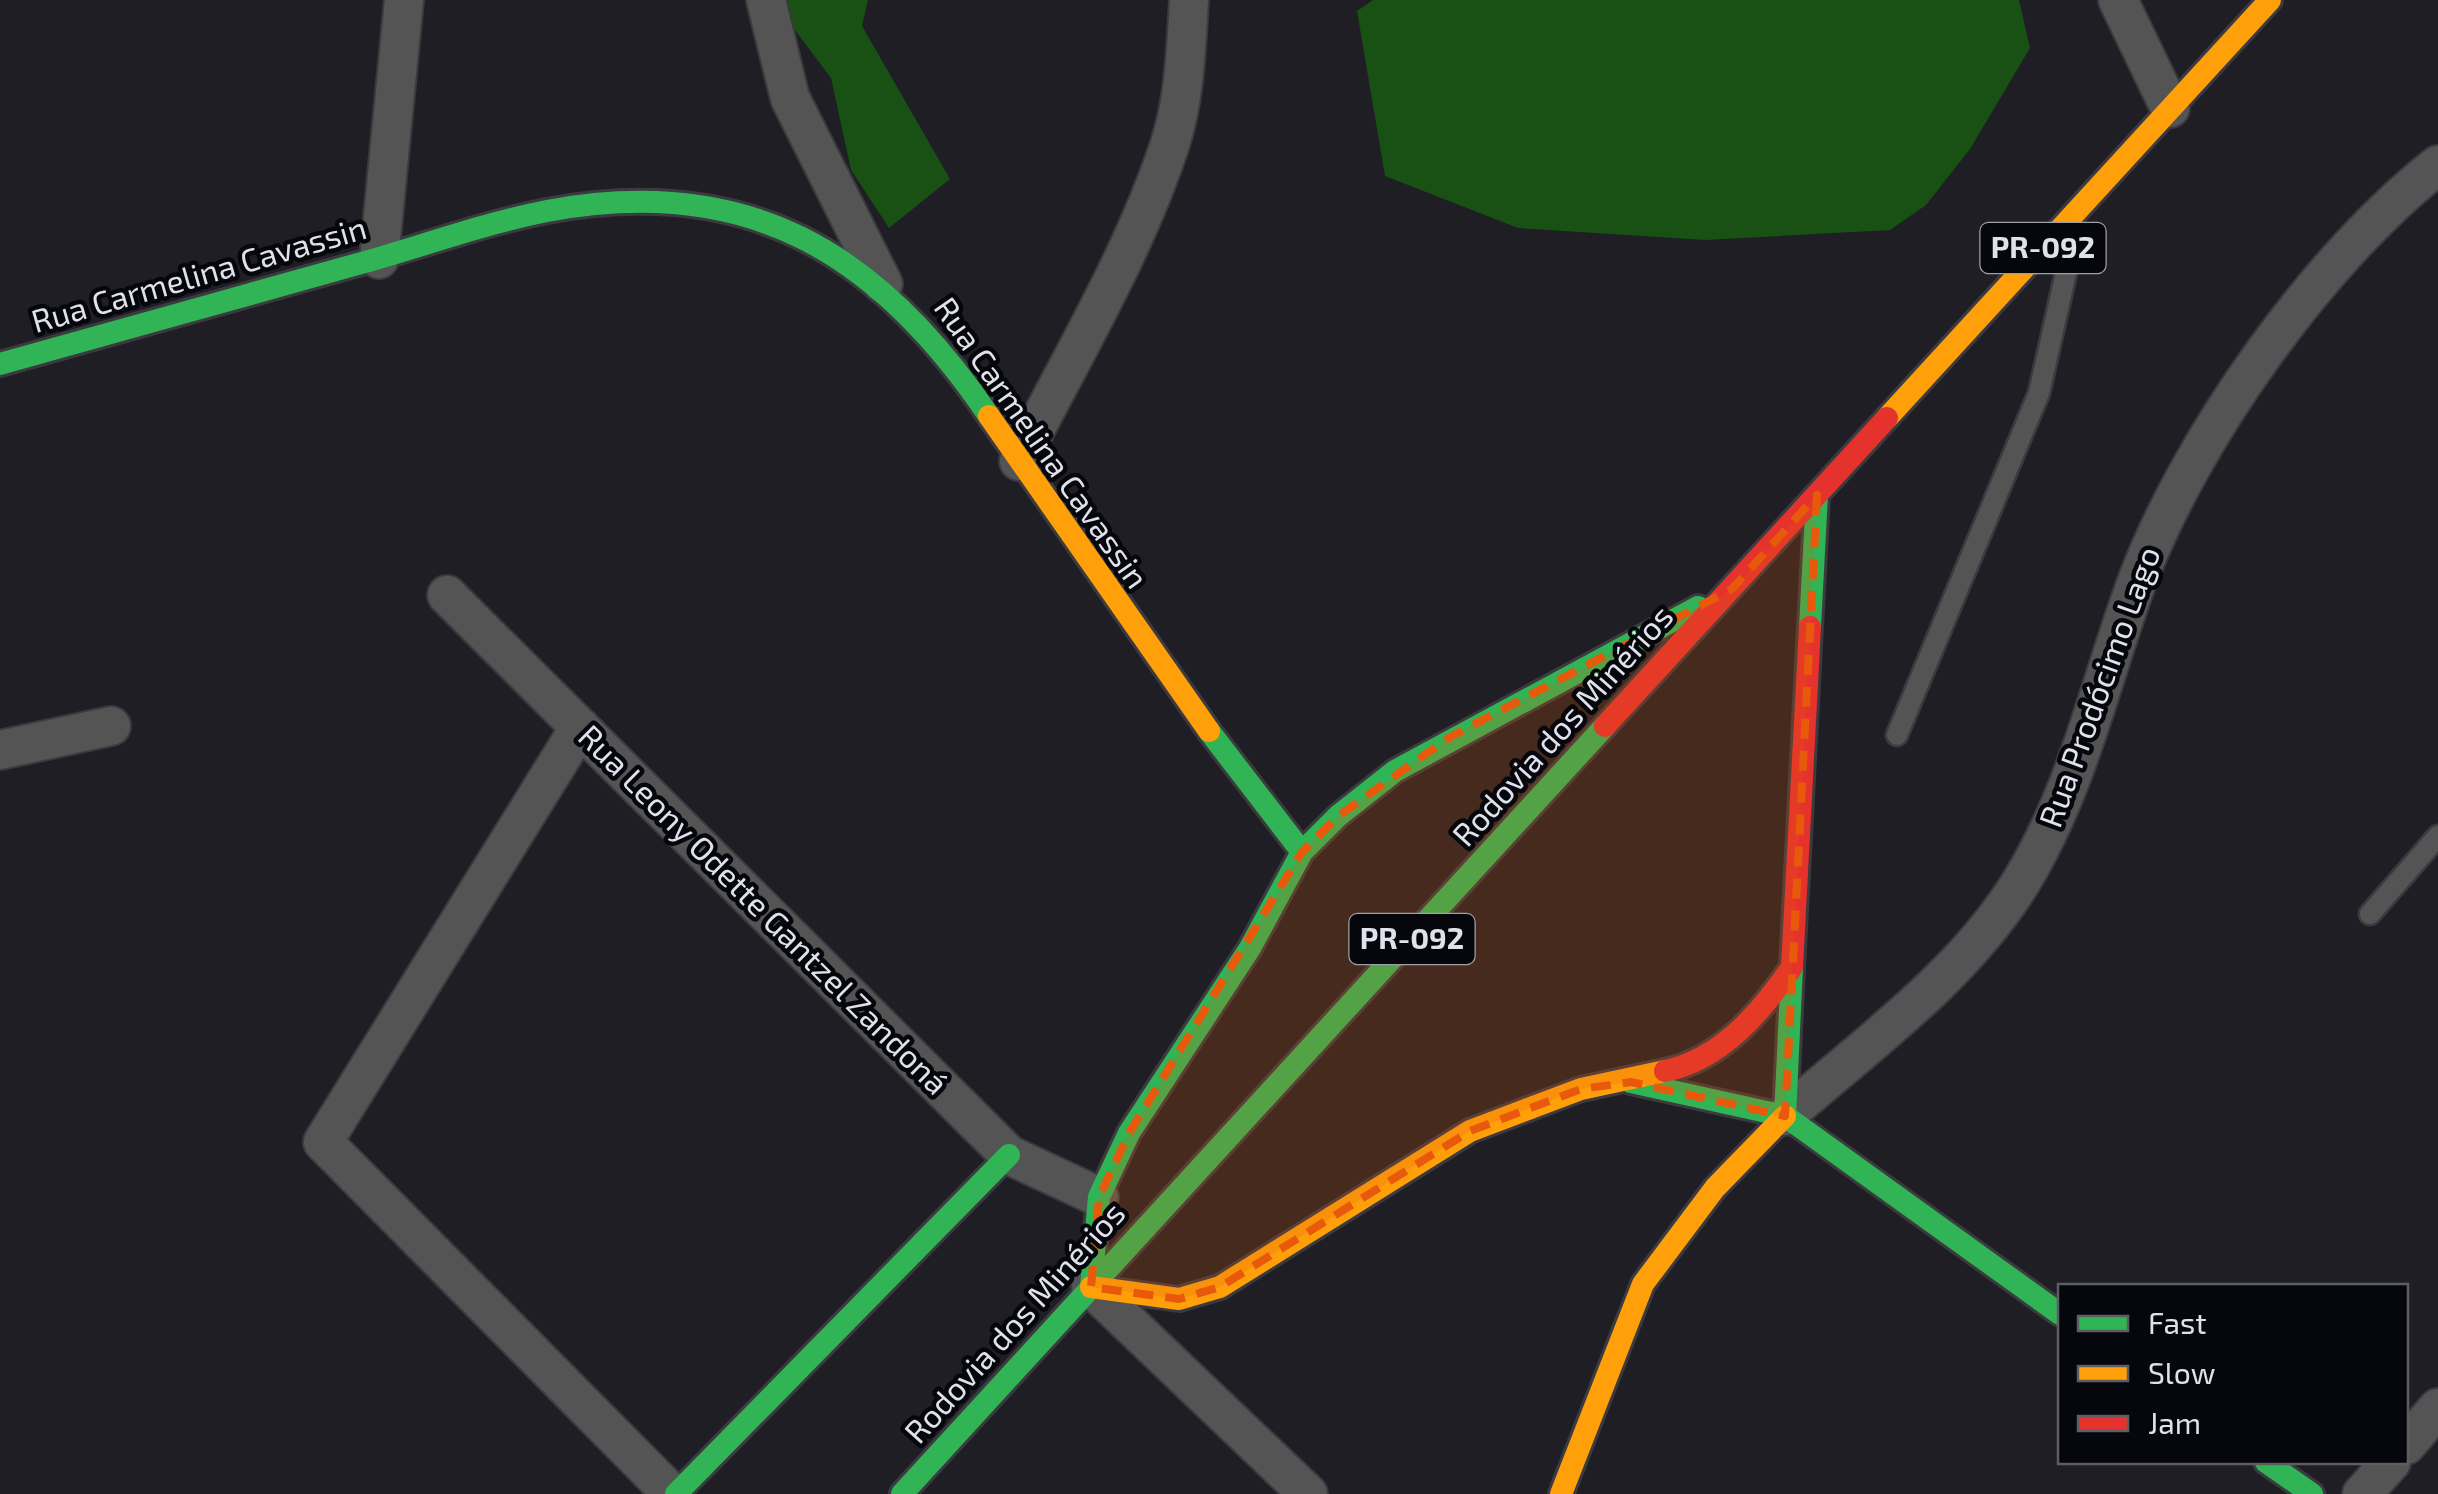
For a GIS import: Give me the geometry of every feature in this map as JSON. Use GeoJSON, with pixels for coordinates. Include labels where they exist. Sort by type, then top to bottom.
{"type":"FeatureCollection","features":[{"type":"Feature","properties":{"kind":"main road","name":"Rodovia dos Minérios"},"geometry":{"type":"LineString","coordinates":[[902,1494],[2270,0]]}},
{"type":"Feature","properties":{"kind":"main road","name":"Rua Carmelina Cavassin"},"geometry":{"type":"LineString","coordinates":[[0,364],[548,212],[655,199],[711,204],[770,222],[833,250],[884,286],[955,367],[1145,647],[1302,852]]}},
{"type":"Feature","properties":{"kind":"main road"},"geometry":{"type":"LineString","coordinates":[[1785,1116],[1817,496]]}},
{"type":"Feature","properties":{"kind":"main road"},"geometry":{"type":"LineString","coordinates":[[1732,589],[1395,770],[1338,816],[1302,852],[1218,1000],[1145,1106],[1099,1196],[1090,1287],[1179,1299],[1220,1287],[1470,1130],[1582,1089],[1631,1082],[1680,1068],[1725,1043],[1763,1009],[1792,967]]}},
{"type":"Feature","properties":{"kind":"main road"},"geometry":{"type":"LineString","coordinates":[[1631,1082],[1785,1116],[2058,1313]]}},
{"type":"Feature","properties":{"kind":"main road","name":"Rua Prodócimo Lago"},"geometry":{"type":"LineString","coordinates":[[1560,1494],[1644,1284],[1715,1188],[1785,1116]]}},
{"type":"Feature","properties":{"kind":"main road"},"geometry":{"type":"LineString","coordinates":[[674,1494],[1009,1155]]}},
{"type":"Feature","properties":{"kind":"main road"},"geometry":{"type":"LineString","coordinates":[[2269,1464],[2312,1494]]}},
{"type":"Feature","properties":{"kind":"street"},"geometry":{"type":"LineString","coordinates":[[379,260],[404,0]]}},
{"type":"Feature","properties":{"kind":"street"},"geometry":{"type":"LineString","coordinates":[[766,0],[790,98],[884,286]]}},
{"type":"Feature","properties":{"kind":"street"},"geometry":{"type":"LineString","coordinates":[[1019,461],[1149,201],[1172,140],[1185,66],[1189,0]]}},
{"type":"Feature","properties":{"kind":"street"},"geometry":{"type":"LineString","coordinates":[[2118,0],[2170,108]]}},
{"type":"Feature","properties":{"kind":"street","name":"Rua Prodócimo Lago"},"geometry":{"type":"LineString","coordinates":[[1785,1116],[1947,973],[1979,941],[2020,884],[2055,820],[2078,764],[2136,584],[2160,522],[2193,458],[2348,251],[2438,165]]}},
{"type":"Feature","properties":{"kind":"street","name":"Rua Leony Odette Gantzel Zandoná"},"geometry":{"type":"LineString","coordinates":[[448,596],[1009,1155],[1099,1196]]}},
{"type":"Feature","properties":{"kind":"street"},"geometry":{"type":"LineString","coordinates":[[0,750],[112,726]]}},
{"type":"Feature","properties":{"kind":"street"},"geometry":{"type":"LineString","coordinates":[[580,727],[323,1142],[674,1494]]}},
{"type":"Feature","properties":{"kind":"street"},"geometry":{"type":"LineString","coordinates":[[1090,1287],[1308,1494]]}},
{"type":"Feature","properties":{"kind":"street"},"geometry":{"type":"LineString","coordinates":[[2408,1443],[2438,1408]]}},
{"type":"Feature","properties":{"kind":"street"},"geometry":{"type":"LineString","coordinates":[[2362,1494],[2389,1464]]}},
{"type":"Feature","properties":{"kind":"lane"},"geometry":{"type":"LineString","coordinates":[[1897,734],[2039,393],[2082,206]]}},
{"type":"Feature","properties":{"kind":"lane"},"geometry":{"type":"LineString","coordinates":[[2370,914],[2438,836]]}},
{"type":"Feature","properties":{"kind":"highlighted area"},"geometry":{"type":"Polygon","coordinates":[[[1817,495],[1785,1116],[1631,1082],[1581,1089],[1470,1131],[1220,1287],[1179,1299],[1091,1287],[1099,1197],[1129,1133],[1302,852],[1338,816],[1450,737],[1732,589],[1817,495]]]}},
{"type":"Feature","properties":{"kind":"green space"},"geometry":{"type":"Polygon","coordinates":[[[783,0],[868,0],[862,26],[950,179],[889,228],[851,170],[831,78],[785,17],[783,0]]]}},
{"type":"Feature","properties":{"kind":"green space"},"geometry":{"type":"Polygon","coordinates":[[[1373,0],[2019,0],[2030,48],[1970,149],[1926,205],[1890,230],[1706,240],[1518,228],[1385,176],[1357,11],[1373,0]]]}},
{"type":"Feature","properties":{"kind":"traffic: fast"},"geometry":{"type":"LineString","coordinates":[[0,364],[524,216],[619,202],[685,204],[746,216],[802,238],[854,269],[902,310],[947,359],[989,416]]}},
{"type":"Feature","properties":{"kind":"traffic: fast"},"geometry":{"type":"LineString","coordinates":[[1810,627],[1817,495]]}},
{"type":"Feature","properties":{"kind":"traffic: fast"},"geometry":{"type":"LineString","coordinates":[[1091,1287],[1099,1197],[1129,1133],[1250,948],[1302,852],[1338,816],[1395,771],[1698,607]]}},
{"type":"Feature","properties":{"kind":"traffic: fast"},"geometry":{"type":"LineString","coordinates":[[902,1494],[1605,726]]}},
{"type":"Feature","properties":{"kind":"traffic: fast"},"geometry":{"type":"LineString","coordinates":[[1209,731],[1302,852]]}},
{"type":"Feature","properties":{"kind":"traffic: fast"},"geometry":{"type":"LineString","coordinates":[[1785,1116],[1792,967]]}},
{"type":"Feature","properties":{"kind":"traffic: fast"},"geometry":{"type":"LineString","coordinates":[[1631,1082],[1785,1116],[2058,1313]]}},
{"type":"Feature","properties":{"kind":"traffic: fast"},"geometry":{"type":"LineString","coordinates":[[676,1494],[1009,1155]]}},
{"type":"Feature","properties":{"kind":"traffic: fast"},"geometry":{"type":"LineString","coordinates":[[2269,1464],[2312,1494]]}},
{"type":"Feature","properties":{"kind":"traffic: slow"},"geometry":{"type":"LineString","coordinates":[[1887,418],[2270,0]]}},
{"type":"Feature","properties":{"kind":"traffic: slow"},"geometry":{"type":"LineString","coordinates":[[989,416],[1209,731]]}},
{"type":"Feature","properties":{"kind":"traffic: slow"},"geometry":{"type":"LineString","coordinates":[[1091,1287],[1179,1299],[1220,1287],[1470,1131],[1581,1089],[1665,1071]]}},
{"type":"Feature","properties":{"kind":"traffic: slow"},"geometry":{"type":"LineString","coordinates":[[1561,1494],[1643,1284],[1715,1188],[1785,1116]]}},
{"type":"Feature","properties":{"kind":"traffic: jam"},"geometry":{"type":"LineString","coordinates":[[1605,726],[1887,418]]}},
{"type":"Feature","properties":{"kind":"traffic: jam"},"geometry":{"type":"LineString","coordinates":[[1665,1071],[1686,1065],[1722,1045],[1753,1017],[1792,967],[1810,627]]}}]}
